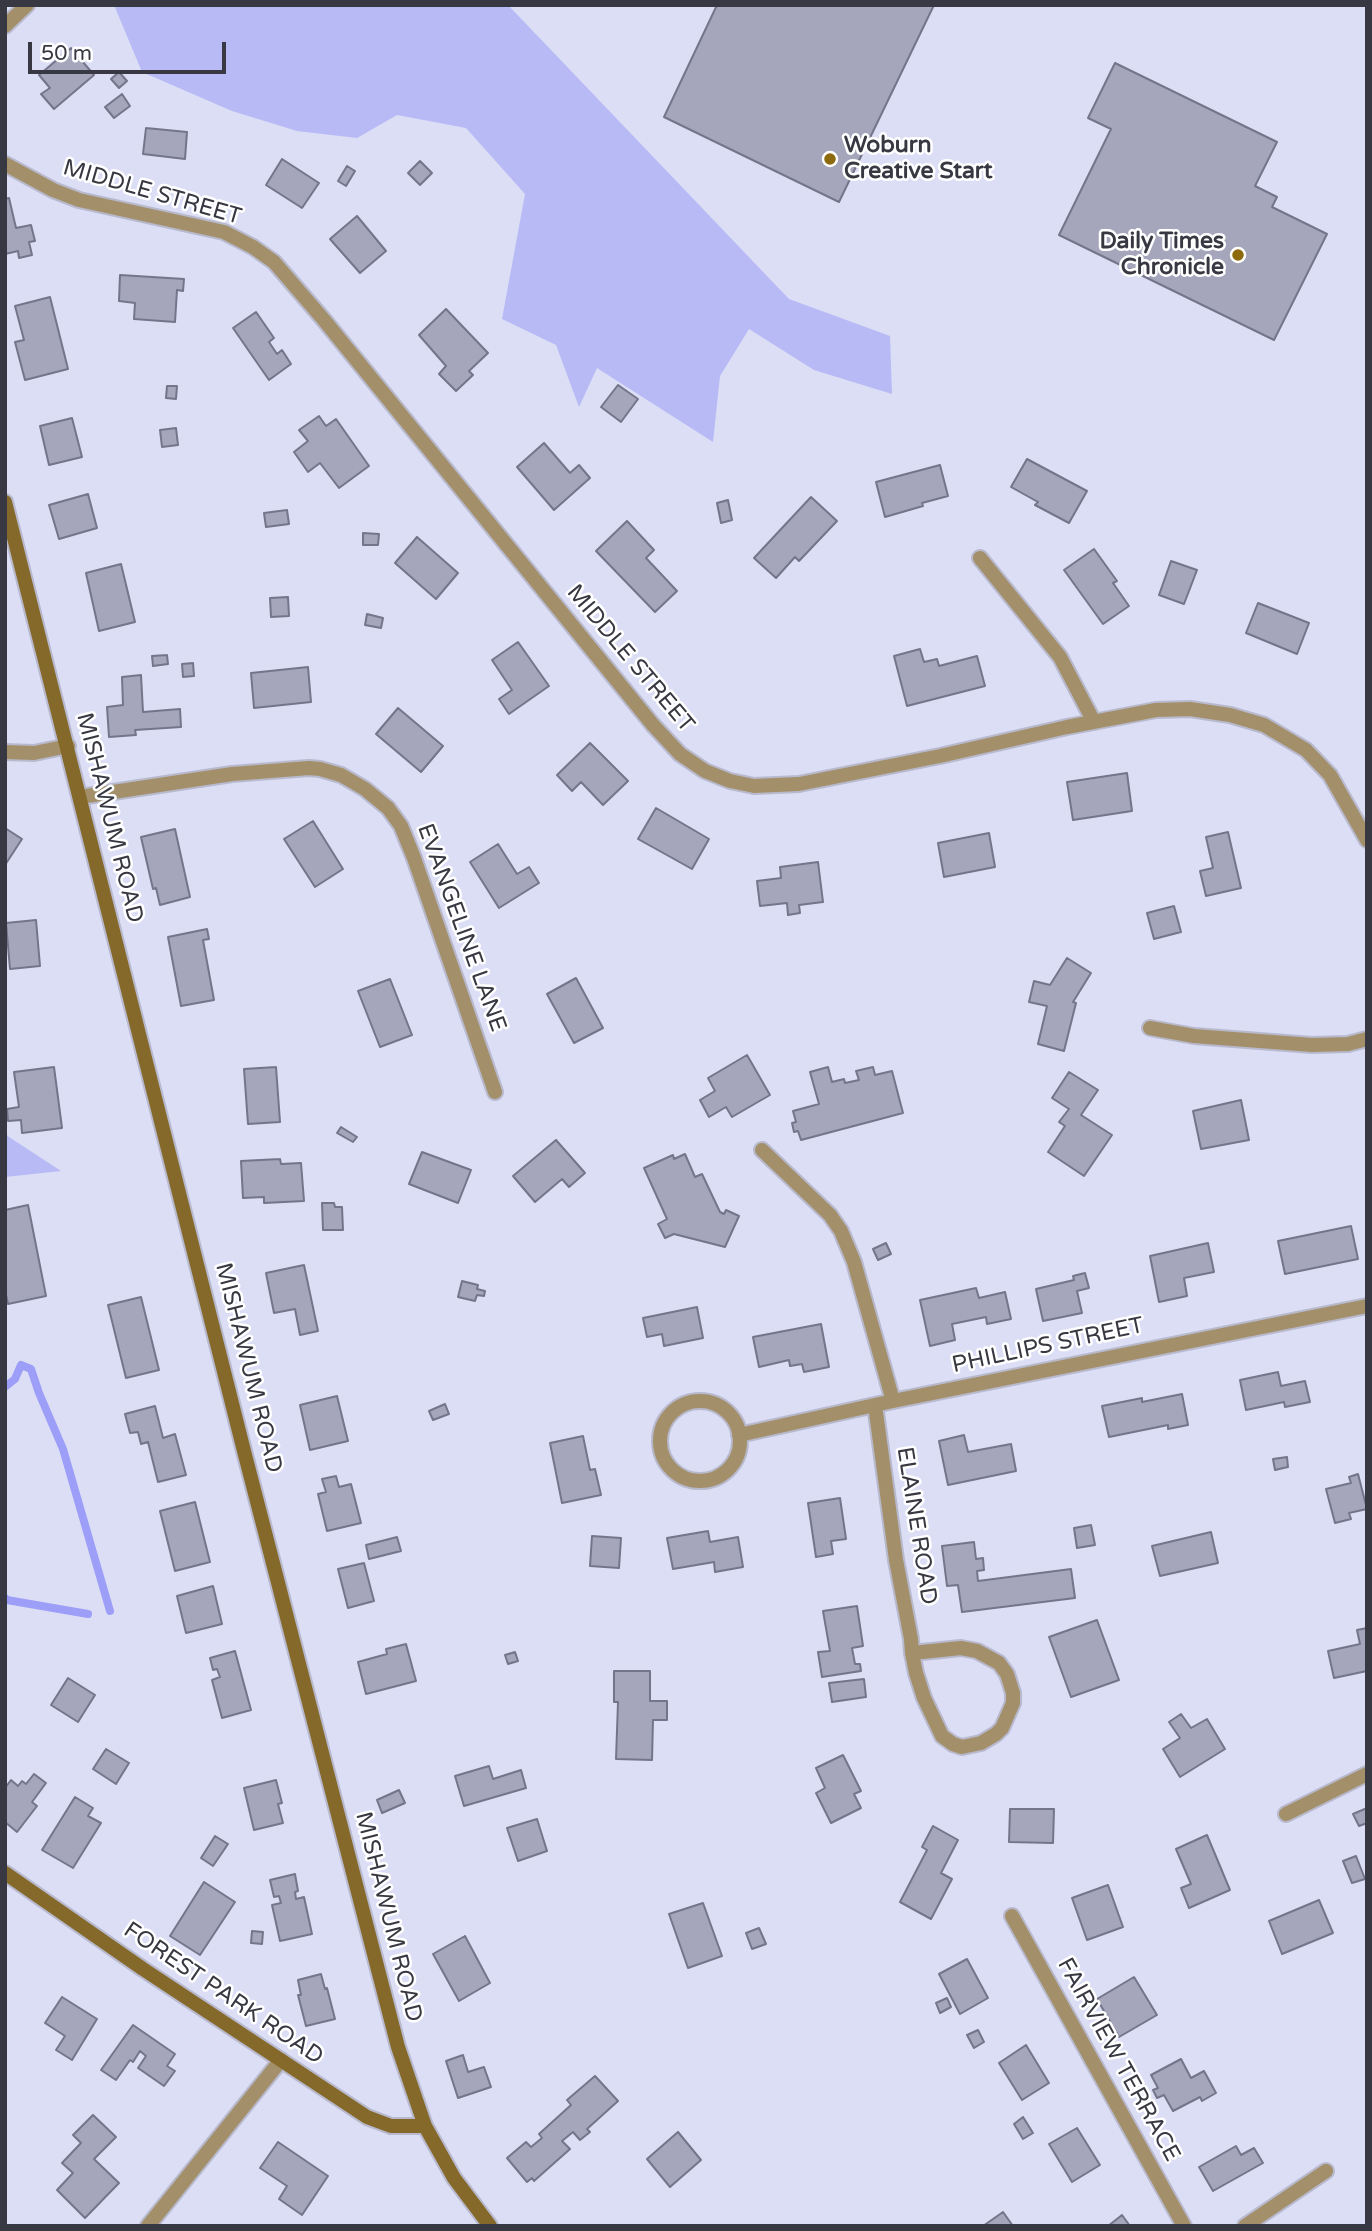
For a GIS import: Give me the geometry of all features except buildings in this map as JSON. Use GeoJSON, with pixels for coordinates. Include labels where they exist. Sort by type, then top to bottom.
{"type":"FeatureCollection","features":[{"type":"Feature","properties":{"kind":"main road","name":"MISHAWUM ROAD"},"geometry":{"type":"LineString","coordinates":[[5,502],[382,1991],[404,2067],[425,2126],[454,2178],[490,2226]]}},
{"type":"Feature","properties":{"kind":"main road","name":"FOREST PARK ROAD"},"geometry":{"type":"LineString","coordinates":[[5,1873],[143,1969],[374,2121],[391,2126],[425,2126]]}},
{"type":"Feature","properties":{"kind":"street"},"geometry":{"type":"LineString","coordinates":[[5,26],[27,5]]}},
{"type":"Feature","properties":{"kind":"street","name":"MIDDLE STREET"},"geometry":{"type":"LineString","coordinates":[[5,164],[53,190],[79,200],[225,232],[274,262],[653,725],[680,754],[705,771],[741,784],[767,787],[799,784],[1156,710],[1189,709],[1230,715],[1264,725],[1290,739],[1317,760],[1335,784],[1367,840]]}},
{"type":"Feature","properties":{"kind":"street"},"geometry":{"type":"LineString","coordinates":[[980,558],[1060,657],[1094,722]]}},
{"type":"Feature","properties":{"kind":"street"},"geometry":{"type":"LineString","coordinates":[[5,752],[34,753],[68,746]]}},
{"type":"Feature","properties":{"kind":"street","name":"EVANGELINE LANE"},"geometry":{"type":"LineString","coordinates":[[80,797],[232,774],[309,768],[341,775],[365,789],[393,814],[405,837],[495,1092]]}},
{"type":"Feature","properties":{"kind":"street"},"geometry":{"type":"LineString","coordinates":[[1150,1028],[1194,1036],[1312,1045],[1348,1044],[1367,1039]]}},
{"type":"Feature","properties":{"kind":"street"},"geometry":{"type":"LineString","coordinates":[[762,1150],[830,1215],[841,1231],[854,1262],[893,1401]]}},
{"type":"Feature","properties":{"kind":"street","name":"PHILLIPS STREET"},"geometry":{"type":"LineString","coordinates":[[739,1435],[893,1401],[1367,1306]]}},
{"type":"Feature","properties":{"kind":"street"},"geometry":{"type":"LineString","coordinates":[[692,1401],[709,1402],[725,1410],[736,1425],[739,1435],[734,1461],[723,1473],[705,1481],[693,1481],[671,1469],[662,1456],[660,1445],[663,1424],[671,1413],[692,1401]]}},
{"type":"Feature","properties":{"kind":"street","name":"ELAINE ROAD"},"geometry":{"type":"LineString","coordinates":[[875,1405],[896,1560],[912,1653],[930,1712],[942,1736],[962,1747],[996,1734],[1002,1728],[1013,1703],[1013,1693],[1007,1674],[999,1663],[977,1651],[961,1648],[912,1653]]}},
{"type":"Feature","properties":{"kind":"street"},"geometry":{"type":"LineString","coordinates":[[1286,1814],[1367,1774]]}},
{"type":"Feature","properties":{"kind":"street","name":"FAIRVIEW TERRACE"},"geometry":{"type":"LineString","coordinates":[[1012,1916],[1184,2226]]}},
{"type":"Feature","properties":{"kind":"street"},"geometry":{"type":"LineString","coordinates":[[148,2226],[281,2060]]}},
{"type":"Feature","properties":{"kind":"street"},"geometry":{"type":"LineString","coordinates":[[1245,2226],[1326,2171]]}},
{"type":"Feature","properties":{"kind":"shaded area"},"geometry":{"type":"Polygon","coordinates":[[[114,5],[508,5],[789,299],[890,336],[892,394],[814,370],[749,329],[720,376],[713,442],[597,368],[579,407],[556,345],[502,319],[525,194],[466,128],[397,115],[357,138],[297,131],[232,111],[142,72],[114,5]]]}},
{"type":"Feature","properties":{"kind":"shaded area"},"geometry":{"type":"Polygon","coordinates":[[[5,1133],[9,1137],[61,1171],[5,1177],[5,1133]]]}},
{"type":"Feature","properties":{"kind":"waterway"},"geometry":{"type":"LineString","coordinates":[[5,1387],[15,1379],[21,1365],[31,1369],[63,1449],[110,1611]]}},
{"type":"Feature","properties":{"kind":"waterway"},"geometry":{"type":"LineString","coordinates":[[5,1598],[88,1614]]}},
{"type":"Feature","properties":{"kind":"place","name":"Woburn Creative Start"},"geometry":{"type":"Point","coordinates":[830,159]}},
{"type":"Feature","properties":{"kind":"place","name":"Daily Times Chronicle"},"geometry":{"type":"Point","coordinates":[1238,255]}}]}
